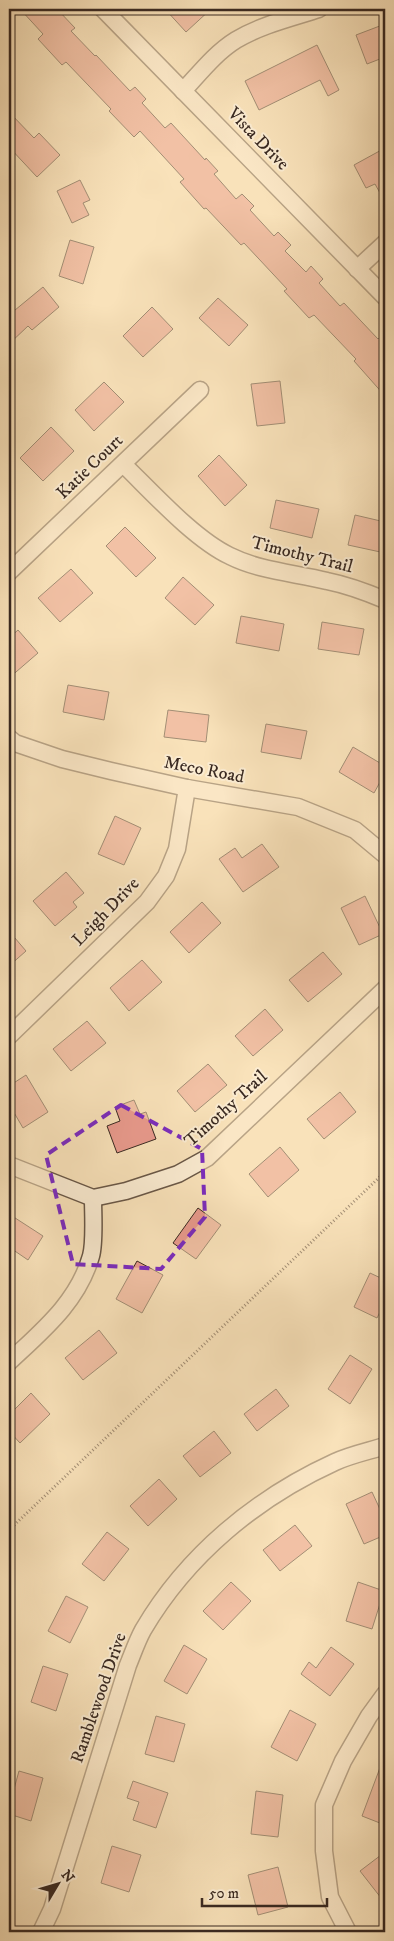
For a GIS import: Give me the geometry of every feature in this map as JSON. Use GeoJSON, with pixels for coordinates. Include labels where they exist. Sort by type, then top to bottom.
{"type":"FeatureCollection","features":[{"type":"Feature","properties":{"kind":"street","name":"Vista Drive"},"geometry":{"type":"LineString","coordinates":[[103,9],[385,297]]}},
{"type":"Feature","properties":{"kind":"street"},"geometry":{"type":"LineString","coordinates":[[183,91],[221,51],[235,40],[258,28],[319,9]]}},
{"type":"Feature","properties":{"kind":"street"},"geometry":{"type":"LineString","coordinates":[[357,269],[385,243]]}},
{"type":"Feature","properties":{"kind":"street","name":"Katie Court"},"geometry":{"type":"LineString","coordinates":[[9,572],[200,390]]}},
{"type":"Feature","properties":{"kind":"street","name":"Timothy Trail"},"geometry":{"type":"LineString","coordinates":[[123,464],[180,519],[207,541],[230,556],[262,568],[328,581],[385,600]]}},
{"type":"Feature","properties":{"kind":"street","name":"Meco Road"},"geometry":{"type":"LineString","coordinates":[[9,738],[15,742],[62,759],[186,788],[298,808],[355,830],[385,854]]}},
{"type":"Feature","properties":{"kind":"street","name":"Leigh Drive"},"geometry":{"type":"LineString","coordinates":[[9,1036],[147,902],[166,876],[177,849],[186,788]]}},
{"type":"Feature","properties":{"kind":"street","name":"Timothy Trail"},"geometry":{"type":"LineString","coordinates":[[93,1198],[126,1191],[178,1174],[207,1158],[385,989]]}},
{"type":"Feature","properties":{"kind":"street"},"geometry":{"type":"LineString","coordinates":[[9,1165],[93,1198],[91,1255],[72,1298],[55,1318],[9,1362]]}},
{"type":"Feature","properties":{"kind":"street","name":"Ramblewood Drive"},"geometry":{"type":"LineString","coordinates":[[40,1932],[52,1909],[128,1665],[142,1631],[163,1600],[185,1570],[209,1546],[236,1522],[266,1500],[335,1462],[385,1446]]}},
{"type":"Feature","properties":{"kind":"street"},"geometry":{"type":"LineString","coordinates":[[348,1932],[330,1897],[324,1851],[324,1805],[343,1761],[369,1716],[385,1694]]}},
{"type":"Feature","properties":{"kind":"path"},"geometry":{"type":"LineString","coordinates":[[9,1530],[385,1172]]}},
{"type":"Feature","properties":{"kind":"highlighted area"},"geometry":{"type":"Polygon","coordinates":[[[121,1105],[202,1149],[205,1217],[161,1269],[73,1264],[46,1155],[121,1105]]]}},
{"type":"Feature","properties":{"kind":"building"},"geometry":{"type":"Polygon","coordinates":[[[20,9],[57,9],[75,28],[71,31],[95,56],[130,91],[135,87],[146,99],[142,103],[165,128],[171,123],[205,160],[206,158],[218,171],[214,174],[236,199],[242,194],[254,206],[250,210],[274,236],[278,232],[291,245],[285,251],[306,272],[311,266],[323,279],[319,283],[340,306],[344,303],[378,339],[385,332],[385,396],[354,361],[356,359],[314,315],[309,318],[284,291],[287,289],[244,243],[241,245],[206,208],[204,209],[180,182],[184,179],[140,131],[134,137],[109,111],[111,109],[66,62],[62,65],[38,39],[43,34],[20,9]]]}},
{"type":"Feature","properties":{"kind":"building"},"geometry":{"type":"Polygon","coordinates":[[[165,9],[211,9],[186,32],[165,9]]]}},
{"type":"Feature","properties":{"kind":"building"},"geometry":{"type":"Polygon","coordinates":[[[385,24],[385,57],[367,64],[356,35],[385,24]]]}},
{"type":"Feature","properties":{"kind":"building"},"geometry":{"type":"Polygon","coordinates":[[[317,45],[339,90],[328,96],[320,80],[259,110],[245,81],[317,45]]]}},
{"type":"Feature","properties":{"kind":"building"},"geometry":{"type":"Polygon","coordinates":[[[9,112],[34,138],[39,133],[60,155],[37,177],[9,147],[9,112]]]}},
{"type":"Feature","properties":{"kind":"building"},"geometry":{"type":"Polygon","coordinates":[[[385,148],[385,202],[375,184],[366,188],[354,165],[385,148]]]}},
{"type":"Feature","properties":{"kind":"building"},"geometry":{"type":"Polygon","coordinates":[[[80,180],[90,200],[83,203],[89,215],[72,223],[57,191],[80,180]]]}},
{"type":"Feature","properties":{"kind":"building"},"geometry":{"type":"Polygon","coordinates":[[[70,240],[94,247],[83,284],[59,276],[70,240]]]}},
{"type":"Feature","properties":{"kind":"building"},"geometry":{"type":"Polygon","coordinates":[[[43,287],[59,307],[32,330],[28,326],[9,344],[9,315],[43,287]]]}},
{"type":"Feature","properties":{"kind":"building"},"geometry":{"type":"Polygon","coordinates":[[[218,298],[248,325],[229,346],[199,318],[218,298]]]}},
{"type":"Feature","properties":{"kind":"building"},"geometry":{"type":"Polygon","coordinates":[[[152,307],[173,329],[143,357],[123,336],[152,307]]]}},
{"type":"Feature","properties":{"kind":"building"},"geometry":{"type":"Polygon","coordinates":[[[280,381],[285,423],[257,426],[251,384],[280,381]]]}},
{"type":"Feature","properties":{"kind":"building"},"geometry":{"type":"Polygon","coordinates":[[[104,382],[124,402],[94,431],[75,410],[104,382]]]}},
{"type":"Feature","properties":{"kind":"building"},"geometry":{"type":"Polygon","coordinates":[[[51,427],[74,451],[43,481],[20,458],[51,427]]]}},
{"type":"Feature","properties":{"kind":"building"},"geometry":{"type":"Polygon","coordinates":[[[219,455],[247,485],[225,506],[198,476],[219,455]]]}},
{"type":"Feature","properties":{"kind":"building"},"geometry":{"type":"Polygon","coordinates":[[[276,500],[319,509],[312,538],[270,528],[276,500]]]}},
{"type":"Feature","properties":{"kind":"building"},"geometry":{"type":"Polygon","coordinates":[[[355,515],[385,522],[385,553],[348,545],[355,515]]]}},
{"type":"Feature","properties":{"kind":"building"},"geometry":{"type":"Polygon","coordinates":[[[125,527],[156,558],[136,577],[106,546],[125,527]]]}},
{"type":"Feature","properties":{"kind":"building"},"geometry":{"type":"Polygon","coordinates":[[[71,569],[93,593],[60,622],[38,598],[71,569]]]}},
{"type":"Feature","properties":{"kind":"building"},"geometry":{"type":"Polygon","coordinates":[[[183,577],[214,605],[195,625],[165,598],[183,577]]]}},
{"type":"Feature","properties":{"kind":"building"},"geometry":{"type":"Polygon","coordinates":[[[241,616],[284,624],[279,651],[236,643],[241,616]]]}},
{"type":"Feature","properties":{"kind":"building"},"geometry":{"type":"Polygon","coordinates":[[[322,622],[364,629],[359,655],[318,649],[322,622]]]}},
{"type":"Feature","properties":{"kind":"building"},"geometry":{"type":"Polygon","coordinates":[[[18,630],[38,653],[9,678],[9,638],[18,630]]]}},
{"type":"Feature","properties":{"kind":"building"},"geometry":{"type":"Polygon","coordinates":[[[68,685],[109,692],[104,720],[63,712],[68,685]]]}},
{"type":"Feature","properties":{"kind":"building"},"geometry":{"type":"Polygon","coordinates":[[[168,710],[209,715],[206,742],[164,737],[168,710]]]}},
{"type":"Feature","properties":{"kind":"building"},"geometry":{"type":"Polygon","coordinates":[[[266,724],[307,731],[301,759],[261,752],[266,724]]]}},
{"type":"Feature","properties":{"kind":"building"},"geometry":{"type":"Polygon","coordinates":[[[353,747],[385,766],[385,773],[374,793],[339,772],[353,747]]]}},
{"type":"Feature","properties":{"kind":"building"},"geometry":{"type":"Polygon","coordinates":[[[115,816],[141,828],[124,865],[98,854],[115,816]]]}},
{"type":"Feature","properties":{"kind":"building"},"geometry":{"type":"Polygon","coordinates":[[[262,844],[279,867],[243,892],[219,859],[235,848],[242,858],[262,844]]]}},
{"type":"Feature","properties":{"kind":"building"},"geometry":{"type":"Polygon","coordinates":[[[66,872],[84,893],[73,902],[77,907],[55,926],[33,901],[66,872]]]}},
{"type":"Feature","properties":{"kind":"building"},"geometry":{"type":"Polygon","coordinates":[[[365,896],[383,934],[359,945],[341,908],[365,896]]]}},
{"type":"Feature","properties":{"kind":"building"},"geometry":{"type":"Polygon","coordinates":[[[202,902],[221,923],[189,953],[170,932],[202,902]]]}},
{"type":"Feature","properties":{"kind":"building"},"geometry":{"type":"Polygon","coordinates":[[[9,931],[26,951],[9,966],[9,931]]]}},
{"type":"Feature","properties":{"kind":"building"},"geometry":{"type":"Polygon","coordinates":[[[323,952],[342,974],[308,1002],[289,980],[323,952]]]}},
{"type":"Feature","properties":{"kind":"building"},"geometry":{"type":"Polygon","coordinates":[[[142,960],[162,982],[129,1011],[110,988],[142,960]]]}},
{"type":"Feature","properties":{"kind":"building"},"geometry":{"type":"Polygon","coordinates":[[[265,1009],[283,1030],[253,1056],[235,1036],[265,1009]]]}},
{"type":"Feature","properties":{"kind":"building"},"geometry":{"type":"Polygon","coordinates":[[[87,1021],[106,1043],[71,1071],[53,1049],[87,1021]]]}},
{"type":"Feature","properties":{"kind":"building"},"geometry":{"type":"Polygon","coordinates":[[[208,1064],[227,1085],[195,1112],[177,1091],[208,1064]]]}},
{"type":"Feature","properties":{"kind":"building"},"geometry":{"type":"Polygon","coordinates":[[[26,1075],[48,1112],[23,1128],[9,1104],[9,1086],[26,1075]]]}},
{"type":"Feature","properties":{"kind":"building"},"geometry":{"type":"Polygon","coordinates":[[[340,1092],[356,1112],[324,1139],[307,1119],[340,1092]]]}},
{"type":"Feature","properties":{"kind":"building"},"geometry":{"type":"Polygon","coordinates":[[[134,1100],[140,1114],[146,1112],[156,1139],[117,1153],[107,1126],[120,1121],[115,1107],[134,1100]]]}},
{"type":"Feature","properties":{"kind":"building"},"geometry":{"type":"Polygon","coordinates":[[[280,1147],[299,1170],[268,1197],[249,1174],[280,1147]]]}},
{"type":"Feature","properties":{"kind":"building"},"geometry":{"type":"Polygon","coordinates":[[[198,1208],[221,1225],[196,1259],[173,1243],[198,1208]]]}},
{"type":"Feature","properties":{"kind":"building"},"geometry":{"type":"Polygon","coordinates":[[[9,1214],[43,1236],[28,1260],[9,1247],[9,1214]]]}},
{"type":"Feature","properties":{"kind":"building"},"geometry":{"type":"Polygon","coordinates":[[[137,1261],[163,1275],[142,1313],[116,1299],[137,1261]]]}},
{"type":"Feature","properties":{"kind":"building"},"geometry":{"type":"Polygon","coordinates":[[[370,1273],[385,1280],[385,1302],[377,1318],[354,1307],[370,1273]]]}},
{"type":"Feature","properties":{"kind":"building"},"geometry":{"type":"Polygon","coordinates":[[[99,1330],[117,1353],[83,1380],[65,1358],[99,1330]]]}},
{"type":"Feature","properties":{"kind":"building"},"geometry":{"type":"Polygon","coordinates":[[[350,1355],[372,1369],[350,1404],[328,1389],[350,1355]]]}},
{"type":"Feature","properties":{"kind":"building"},"geometry":{"type":"Polygon","coordinates":[[[276,1389],[289,1406],[257,1431],[244,1414],[276,1389]]]}},
{"type":"Feature","properties":{"kind":"building"},"geometry":{"type":"Polygon","coordinates":[[[31,1393],[50,1414],[20,1443],[9,1431],[9,1415],[31,1393]]]}},
{"type":"Feature","properties":{"kind":"building"},"geometry":{"type":"Polygon","coordinates":[[[214,1431],[231,1453],[200,1477],[183,1456],[214,1431]]]}},
{"type":"Feature","properties":{"kind":"building"},"geometry":{"type":"Polygon","coordinates":[[[159,1479],[177,1499],[148,1526],[130,1506],[159,1479]]]}},
{"type":"Feature","properties":{"kind":"building"},"geometry":{"type":"Polygon","coordinates":[[[372,1492],[385,1520],[385,1535],[364,1544],[346,1504],[372,1492]]]}},
{"type":"Feature","properties":{"kind":"building"},"geometry":{"type":"Polygon","coordinates":[[[295,1525],[312,1546],[280,1571],[263,1550],[295,1525]]]}},
{"type":"Feature","properties":{"kind":"building"},"geometry":{"type":"Polygon","coordinates":[[[107,1532],[129,1549],[104,1581],[82,1564],[107,1532]]]}},
{"type":"Feature","properties":{"kind":"building"},"geometry":{"type":"Polygon","coordinates":[[[231,1582],[251,1601],[223,1630],[203,1611],[231,1582]]]}},
{"type":"Feature","properties":{"kind":"building"},"geometry":{"type":"Polygon","coordinates":[[[358,1582],[384,1591],[372,1629],[346,1621],[358,1582]]]}},
{"type":"Feature","properties":{"kind":"building"},"geometry":{"type":"Polygon","coordinates":[[[66,1596],[88,1607],[70,1643],[48,1631],[66,1596]]]}},
{"type":"Feature","properties":{"kind":"building"},"geometry":{"type":"Polygon","coordinates":[[[184,1645],[207,1659],[187,1694],[164,1681],[184,1645]]]}},
{"type":"Feature","properties":{"kind":"building"},"geometry":{"type":"Polygon","coordinates":[[[331,1647],[354,1664],[330,1696],[301,1674],[309,1662],[316,1668],[331,1647]]]}},
{"type":"Feature","properties":{"kind":"building"},"geometry":{"type":"Polygon","coordinates":[[[43,1666],[68,1674],[56,1711],[31,1702],[43,1666]]]}},
{"type":"Feature","properties":{"kind":"building"},"geometry":{"type":"Polygon","coordinates":[[[290,1710],[316,1724],[297,1761],[271,1747],[290,1710]]]}},
{"type":"Feature","properties":{"kind":"building"},"geometry":{"type":"Polygon","coordinates":[[[156,1716],[185,1724],[174,1762],[145,1754],[156,1716]]]}},
{"type":"Feature","properties":{"kind":"building"},"geometry":{"type":"Polygon","coordinates":[[[385,1757],[385,1825],[362,1816],[385,1757]]]}},
{"type":"Feature","properties":{"kind":"building"},"geometry":{"type":"Polygon","coordinates":[[[19,1771],[43,1778],[31,1821],[9,1814],[9,1807],[19,1771]]]}},
{"type":"Feature","properties":{"kind":"building"},"geometry":{"type":"Polygon","coordinates":[[[133,1781],[168,1793],[156,1828],[133,1820],[139,1802],[127,1798],[133,1781]]]}},
{"type":"Feature","properties":{"kind":"building"},"geometry":{"type":"Polygon","coordinates":[[[256,1791],[283,1795],[278,1837],[251,1834],[256,1791]]]}},
{"type":"Feature","properties":{"kind":"building"},"geometry":{"type":"Polygon","coordinates":[[[112,1846],[141,1855],[129,1892],[101,1883],[112,1846]]]}},
{"type":"Feature","properties":{"kind":"building"},"geometry":{"type":"Polygon","coordinates":[[[385,1852],[385,1903],[360,1871],[385,1852]]]}},
{"type":"Feature","properties":{"kind":"building"},"geometry":{"type":"Polygon","coordinates":[[[278,1867],[288,1907],[258,1915],[248,1875],[278,1867]]]}}]}
